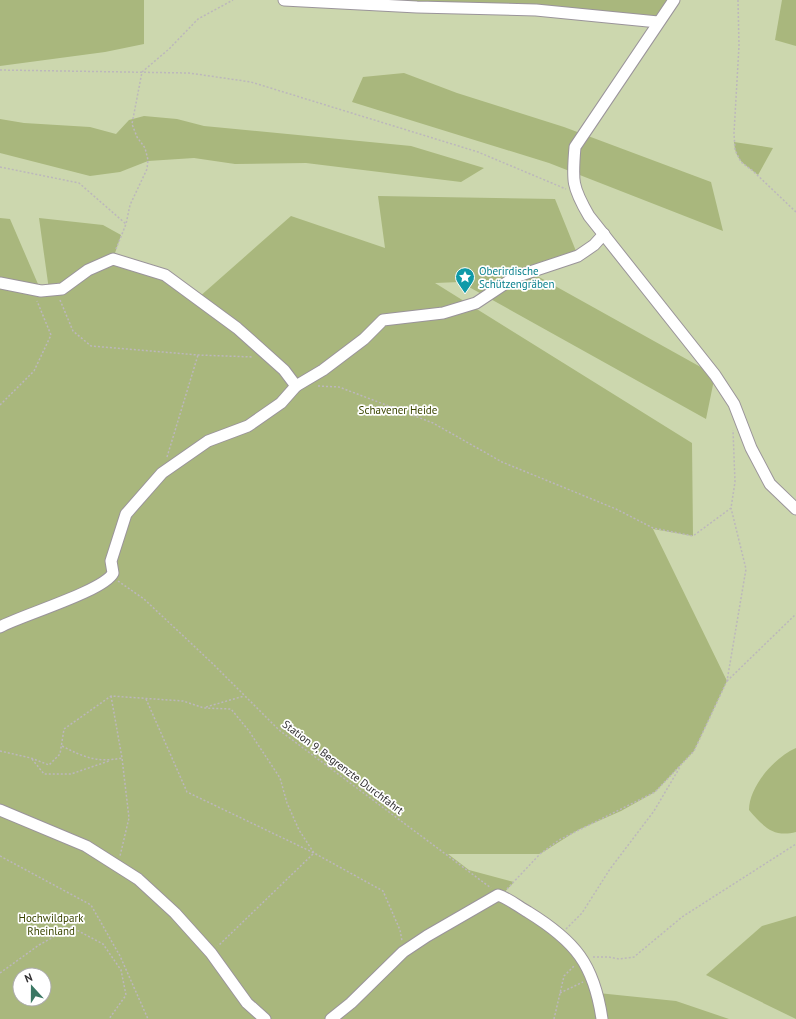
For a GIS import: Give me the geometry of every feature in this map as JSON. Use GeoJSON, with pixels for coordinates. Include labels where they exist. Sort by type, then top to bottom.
{"type":"FeatureCollection","features":[{"type":"Feature","properties":{"kind":"lane"},"geometry":{"type":"LineString","coordinates":[[284,0],[417,7],[536,10],[658,22]]}},
{"type":"Feature","properties":{"kind":"lane"},"geometry":{"type":"LineString","coordinates":[[674,0],[575,147],[572,177],[576,193],[589,216],[715,375],[734,404],[751,448],[770,484],[796,509]]}},
{"type":"Feature","properties":{"kind":"lane"},"geometry":{"type":"LineString","coordinates":[[0,627],[15,619],[94,588],[112,577],[113,574],[110,561],[126,514],[162,473],[208,441],[248,426],[281,403],[296,386],[323,370],[364,339],[383,320],[443,313],[476,303],[515,278],[578,256],[604,234]]}},
{"type":"Feature","properties":{"kind":"lane"},"geometry":{"type":"LineString","coordinates":[[0,283],[45,291],[62,289],[88,270],[113,259],[165,275],[237,328],[284,370],[296,386]]}},
{"type":"Feature","properties":{"kind":"lane"},"geometry":{"type":"LineString","coordinates":[[0,810],[86,846],[138,879],[175,913],[211,953],[247,1003],[265,1019]]}},
{"type":"Feature","properties":{"kind":"lane"},"geometry":{"type":"LineString","coordinates":[[331,1019],[351,1003],[403,952],[494,896],[501,896],[560,934],[582,959],[593,979],[598,993],[602,1019]]}},
{"type":"Feature","properties":{"kind":"path"},"geometry":{"type":"LineString","coordinates":[[113,259],[126,224],[130,205],[147,169],[148,160],[145,148],[136,137],[132,124],[142,72],[169,49],[198,19],[233,0]]}},
{"type":"Feature","properties":{"kind":"path"},"geometry":{"type":"LineString","coordinates":[[738,0],[736,9],[739,46],[734,133],[735,150],[740,162],[753,171],[796,212]]}},
{"type":"Feature","properties":{"kind":"path"},"geometry":{"type":"LineString","coordinates":[[0,70],[189,73],[251,82],[478,152],[576,193]]}},
{"type":"Feature","properties":{"kind":"path"},"geometry":{"type":"LineString","coordinates":[[0,168],[79,183],[126,224]]}},
{"type":"Feature","properties":{"kind":"path"},"geometry":{"type":"LineString","coordinates":[[0,405],[34,371],[50,335],[36,298],[45,291],[59,298],[73,332],[90,346],[198,355],[253,357]]}},
{"type":"Feature","properties":{"kind":"path"},"geometry":{"type":"LineString","coordinates":[[162,473],[198,355]]}},
{"type":"Feature","properties":{"kind":"path"},"geometry":{"type":"LineString","coordinates":[[318,386],[339,387],[433,423],[502,462],[616,509],[653,528],[693,536],[731,508]]}},
{"type":"Feature","properties":{"kind":"path"},"geometry":{"type":"LineString","coordinates":[[501,896],[540,854],[578,830],[621,811],[655,792],[694,751],[727,681],[746,569],[731,508],[735,482],[732,426]]}},
{"type":"Feature","properties":{"kind":"path","name":"Station 9, Begrenzte Durchfahrt"},"geometry":{"type":"LineString","coordinates":[[112,577],[144,598],[279,730],[469,870],[501,896]]}},
{"type":"Feature","properties":{"kind":"path"},"geometry":{"type":"LineString","coordinates":[[727,681],[796,614]]}},
{"type":"Feature","properties":{"kind":"path"},"geometry":{"type":"LineString","coordinates":[[0,751],[31,758],[49,765],[60,754],[64,730],[111,696],[183,701],[204,708],[230,710],[249,731],[280,778],[287,803],[299,830],[314,853]]}},
{"type":"Feature","properties":{"kind":"path"},"geometry":{"type":"LineString","coordinates":[[111,696],[122,758],[129,818],[118,865]]}},
{"type":"Feature","properties":{"kind":"path"},"geometry":{"type":"LineString","coordinates":[[204,708],[245,696]]}},
{"type":"Feature","properties":{"kind":"path"},"geometry":{"type":"LineString","coordinates":[[146,699],[188,792],[314,853],[383,891],[400,930],[403,952]]}},
{"type":"Feature","properties":{"kind":"path"},"geometry":{"type":"LineString","coordinates":[[62,746],[84,758],[109,761]]}},
{"type":"Feature","properties":{"kind":"path"},"geometry":{"type":"LineString","coordinates":[[31,758],[44,774],[71,774],[122,758]]}},
{"type":"Feature","properties":{"kind":"path"},"geometry":{"type":"LineString","coordinates":[[560,934],[582,912],[610,869],[654,811],[682,763]]}},
{"type":"Feature","properties":{"kind":"path"},"geometry":{"type":"LineString","coordinates":[[554,1019],[564,976],[582,959],[597,956],[619,959],[634,957],[682,917],[796,844]]}},
{"type":"Feature","properties":{"kind":"path"},"geometry":{"type":"LineString","coordinates":[[211,953],[314,853]]}},
{"type":"Feature","properties":{"kind":"path"},"geometry":{"type":"LineString","coordinates":[[0,856],[91,905],[120,956],[131,984],[148,1019]]}},
{"type":"Feature","properties":{"kind":"path"},"geometry":{"type":"LineString","coordinates":[[0,973],[39,945],[71,927],[103,944],[121,970],[126,995],[109,1019]]}},
{"type":"Feature","properties":{"kind":"path"},"geometry":{"type":"LineString","coordinates":[[560,993],[593,979]]}},
{"type":"Feature","properties":{"kind":"green space","name":"Schavener Heide"},"geometry":{"type":"Polygon","coordinates":[[[0,0],[796,0],[796,1019],[0,1019],[0,0]]]}},
{"type":"Feature","properties":{"kind":"green space"},"geometry":{"type":"Polygon","coordinates":[[[0,0],[144,0],[144,44],[105,52],[0,66],[0,0]]]}},
{"type":"Feature","properties":{"kind":"green space"},"geometry":{"type":"Polygon","coordinates":[[[284,0],[674,0],[658,22],[284,0]]]}},
{"type":"Feature","properties":{"kind":"green space"},"geometry":{"type":"Polygon","coordinates":[[[782,0],[796,0],[796,46],[775,40],[782,0]]]}},
{"type":"Feature","properties":{"kind":"green space"},"geometry":{"type":"Polygon","coordinates":[[[404,73],[457,93],[564,127],[711,182],[723,231],[549,163],[352,102],[363,77],[404,73]]]}},
{"type":"Feature","properties":{"kind":"green space"},"geometry":{"type":"Polygon","coordinates":[[[144,116],[177,119],[204,126],[411,146],[484,168],[461,182],[306,163],[235,164],[194,158],[148,161],[120,172],[90,176],[0,153],[0,119],[24,123],[90,127],[116,134],[129,120],[144,116]]]}},
{"type":"Feature","properties":{"kind":"green space"},"geometry":{"type":"Polygon","coordinates":[[[734,142],[773,148],[758,175],[745,165],[739,158],[734,142]]]}},
{"type":"Feature","properties":{"kind":"green space","name":"Schavener Heide"},"geometry":{"type":"Polygon","coordinates":[[[378,196],[555,199],[578,256],[530,272],[715,375],[706,419],[460,282],[435,283],[692,443],[693,536],[653,529],[727,681],[694,751],[655,792],[621,811],[578,830],[540,854],[448,854],[469,870],[514,882],[501,896],[560,934],[598,993],[676,1001],[729,1019],[0,1019],[0,218],[10,219],[41,291],[49,290],[39,218],[103,225],[121,235],[113,259],[165,275],[198,298],[291,216],[385,248],[378,196]]]}},
{"type":"Feature","properties":{"kind":"green space"},"geometry":{"type":"Polygon","coordinates":[[[796,748],[796,832],[775,832],[764,826],[749,810],[750,801],[753,791],[765,773],[780,758],[796,748]]]}},
{"type":"Feature","properties":{"kind":"green space"},"geometry":{"type":"Polygon","coordinates":[[[796,916],[796,1019],[706,975],[762,926],[796,916]]]}},
{"type":"Feature","properties":{"kind":"place","name":"Oberirdische Schützengräben"},"geometry":{"type":"Point","coordinates":[465,294]}},
{"type":"Feature","properties":{"kind":"park label","name":"Hochwildpark Rheinland"},"geometry":{"type":"Point","coordinates":[51,924]}}]}
